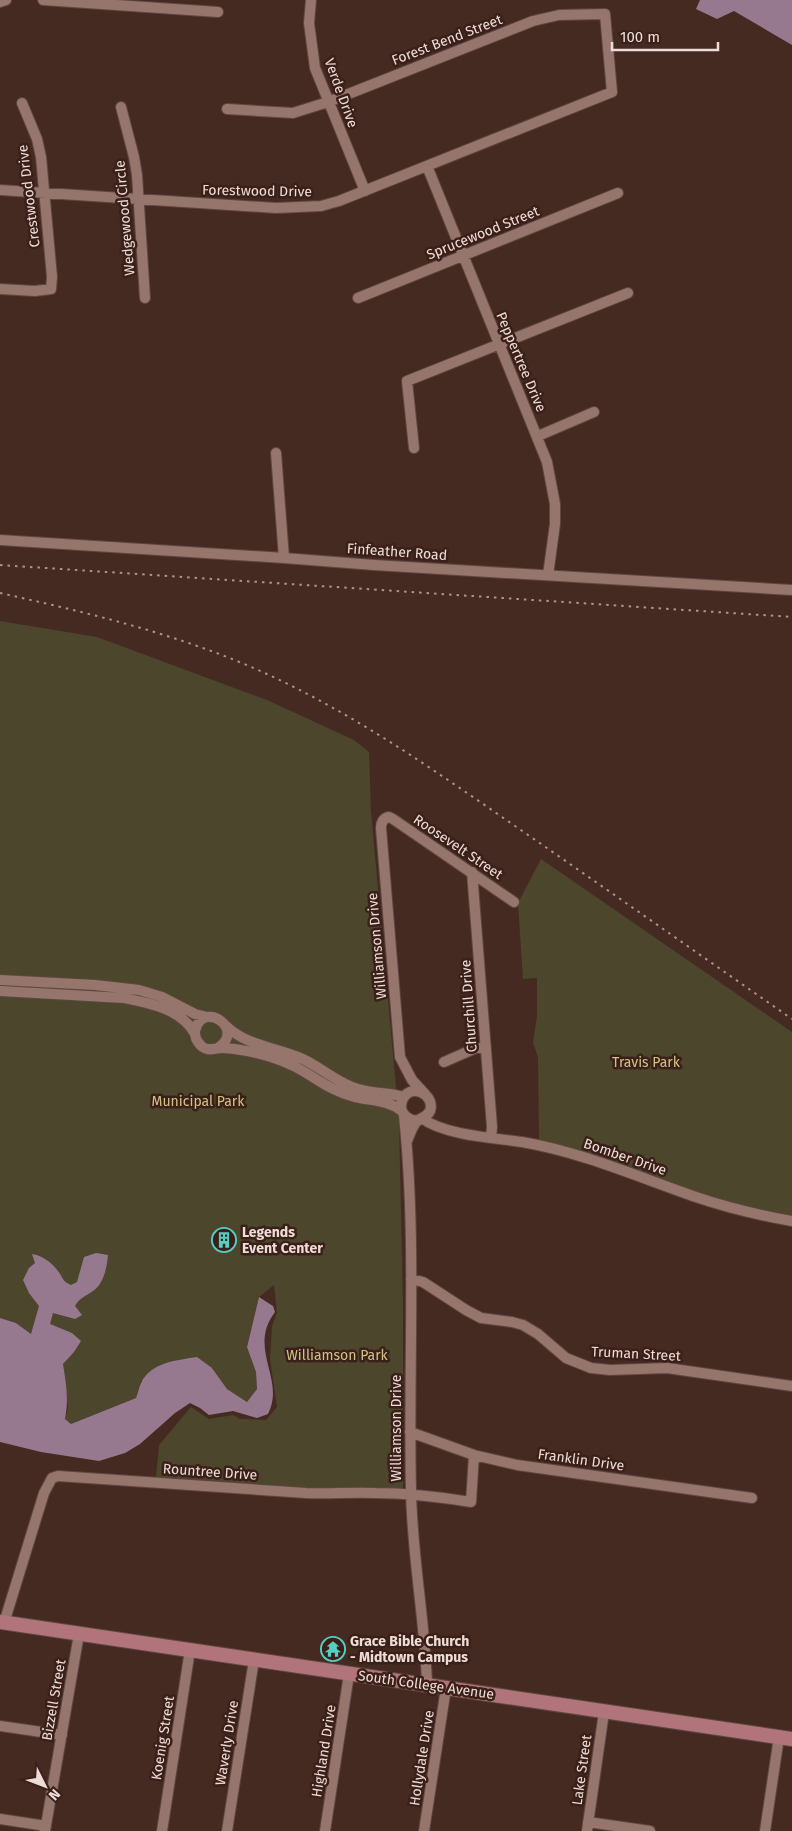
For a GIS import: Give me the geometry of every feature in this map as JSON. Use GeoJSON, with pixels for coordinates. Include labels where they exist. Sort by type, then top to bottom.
{"type":"FeatureCollection","features":[{"type":"Feature","properties":{"kind":"main road","name":"South College Avenue"},"geometry":{"type":"LineString","coordinates":[[2,1622],[786,1738]]}},
{"type":"Feature","properties":{"kind":"street"},"geometry":{"type":"LineString","coordinates":[[0,2],[6,0]]}},
{"type":"Feature","properties":{"kind":"street"},"geometry":{"type":"LineString","coordinates":[[43,0],[218,12]]}},
{"type":"Feature","properties":{"kind":"street","name":"Verde Drive"},"geometry":{"type":"LineString","coordinates":[[311,0],[309,23],[313,61],[365,191]]}},
{"type":"Feature","properties":{"kind":"street","name":"Forest Bend Street"},"geometry":{"type":"LineString","coordinates":[[227,109],[294,113],[328,102],[533,21],[558,15],[576,14],[605,14],[612,92]]}},
{"type":"Feature","properties":{"kind":"street","name":"Forestwood Drive"},"geometry":{"type":"LineString","coordinates":[[0,190],[267,208],[321,206],[365,191],[612,92]]}},
{"type":"Feature","properties":{"kind":"street","name":"Crestwood Drive"},"geometry":{"type":"LineString","coordinates":[[0,289],[35,291],[51,289],[52,276],[41,157],[37,139],[22,103]]}},
{"type":"Feature","properties":{"kind":"street","name":"Wedgewood Circle"},"geometry":{"type":"LineString","coordinates":[[121,107],[134,157],[145,298]]}},
{"type":"Feature","properties":{"kind":"street","name":"Peppertree Drive"},"geometry":{"type":"LineString","coordinates":[[427,166],[547,462],[555,504],[555,524],[548,575]]}},
{"type":"Feature","properties":{"kind":"street","name":"Sprucewood Street"},"geometry":{"type":"LineString","coordinates":[[358,298],[618,194]]}},
{"type":"Feature","properties":{"kind":"street"},"geometry":{"type":"LineString","coordinates":[[414,448],[407,382],[628,293]]}},
{"type":"Feature","properties":{"kind":"street"},"geometry":{"type":"LineString","coordinates":[[538,436],[594,412]]}},
{"type":"Feature","properties":{"kind":"street"},"geometry":{"type":"LineString","coordinates":[[276,453],[284,558]]}},
{"type":"Feature","properties":{"kind":"street","name":"Finfeather Road"},"geometry":{"type":"LineString","coordinates":[[0,540],[284,558],[374,566],[792,590]]}},
{"type":"Feature","properties":{"kind":"street","name":"Roosevelt Street"},"geometry":{"type":"LineString","coordinates":[[386,817],[393,819],[514,902]]}},
{"type":"Feature","properties":{"kind":"street","name":"Williamson Drive"},"geometry":{"type":"LineString","coordinates":[[386,817],[381,822],[380,828],[400,1057],[406,1072],[425,1094]]}},
{"type":"Feature","properties":{"kind":"street","name":"Churchill Drive"},"geometry":{"type":"LineString","coordinates":[[472,872],[492,1127],[491,1138]]}},
{"type":"Feature","properties":{"kind":"street"},"geometry":{"type":"LineString","coordinates":[[0,980],[95,985],[139,990],[162,997],[195,1014],[217,1018],[238,1036],[298,1057],[343,1084],[359,1090],[405,1095],[416,1091],[425,1094],[430,1102],[427,1116],[420,1120],[406,1142]]}},
{"type":"Feature","properties":{"kind":"street"},"geometry":{"type":"LineString","coordinates":[[0,991],[124,998],[153,1004],[182,1018],[190,1025],[202,1047],[212,1049],[234,1048],[278,1060],[301,1070],[332,1090],[356,1098],[396,1106],[403,1114],[413,1120],[420,1120]]}},
{"type":"Feature","properties":{"kind":"street"},"geometry":{"type":"LineString","coordinates":[[194,1034],[198,1023],[206,1017]]}},
{"type":"Feature","properties":{"kind":"street"},"geometry":{"type":"LineString","coordinates":[[218,1048],[227,1036],[225,1025]]}},
{"type":"Feature","properties":{"kind":"street"},"geometry":{"type":"LineString","coordinates":[[444,1062],[476,1048],[486,1048]]}},
{"type":"Feature","properties":{"kind":"street","name":"Williamson Drive"},"geometry":{"type":"LineString","coordinates":[[405,1095],[406,1072]]}},
{"type":"Feature","properties":{"kind":"street"},"geometry":{"type":"LineString","coordinates":[[403,1114],[401,1106],[405,1095]]}},
{"type":"Feature","properties":{"kind":"street"},"geometry":{"type":"LineString","coordinates":[[430,1107],[447,1129]]}},
{"type":"Feature","properties":{"kind":"street","name":"Williamson Drive"},"geometry":{"type":"LineString","coordinates":[[403,1114],[406,1142],[411,1279],[411,1494],[427,1684]]}},
{"type":"Feature","properties":{"kind":"street","name":"Bomber Drive"},"geometry":{"type":"LineString","coordinates":[[420,1120],[466,1134],[556,1148],[693,1196],[754,1214],[792,1222]]}},
{"type":"Feature","properties":{"kind":"street","name":"Truman Street"},"geometry":{"type":"LineString","coordinates":[[411,1279],[423,1282],[481,1318],[512,1322],[523,1326],[538,1334],[566,1358],[591,1368],[610,1370],[667,1368],[792,1386]]}},
{"type":"Feature","properties":{"kind":"street","name":"Franklin Drive"},"geometry":{"type":"LineString","coordinates":[[410,1432],[474,1455],[517,1465],[752,1498]]}},
{"type":"Feature","properties":{"kind":"street","name":"Rountree Drive"},"geometry":{"type":"LineString","coordinates":[[2,1622],[44,1493],[52,1478],[58,1476],[154,1481],[306,1493],[374,1492],[411,1494],[471,1502],[474,1455]]}},
{"type":"Feature","properties":{"kind":"street","name":"Bizzell Street"},"geometry":{"type":"LineString","coordinates":[[46,1829],[79,1634]]}},
{"type":"Feature","properties":{"kind":"street","name":"Koenig Street"},"geometry":{"type":"LineString","coordinates":[[162,1831],[190,1650]]}},
{"type":"Feature","properties":{"kind":"street","name":"Waverly Drive"},"geometry":{"type":"LineString","coordinates":[[227,1831],[254,1660]]}},
{"type":"Feature","properties":{"kind":"street","name":"Highland Drive"},"geometry":{"type":"LineString","coordinates":[[325,1831],[350,1674]]}},
{"type":"Feature","properties":{"kind":"street","name":"Hollydale Drive"},"geometry":{"type":"LineString","coordinates":[[424,1831],[446,1688]]}},
{"type":"Feature","properties":{"kind":"street","name":"Lake Street"},"geometry":{"type":"LineString","coordinates":[[587,1826],[604,1712]]}},
{"type":"Feature","properties":{"kind":"street"},"geometry":{"type":"LineString","coordinates":[[0,1726],[62,1735]]}},
{"type":"Feature","properties":{"kind":"street"},"geometry":{"type":"LineString","coordinates":[[765,1831],[786,1738]]}},
{"type":"Feature","properties":{"kind":"street"},"geometry":{"type":"LineString","coordinates":[[0,1818],[46,1829]]}},
{"type":"Feature","properties":{"kind":"street"},"geometry":{"type":"LineString","coordinates":[[587,1826],[650,1831]]}},
{"type":"Feature","properties":{"kind":"green space","name":"Municipal Park"},"geometry":{"type":"Polygon","coordinates":[[[0,621],[97,637],[267,700],[354,740],[369,752],[371,812],[399,1121],[403,1304],[403,1489],[339,1490],[156,1477],[159,1445],[191,1407],[209,1419],[233,1415],[240,1419],[266,1420],[277,1407],[270,1359],[272,1326],[277,1313],[274,1285],[259,1297],[247,1346],[256,1372],[257,1389],[247,1402],[227,1389],[212,1368],[141,1381],[136,1398],[71,1424],[65,1419],[68,1408],[63,1364],[74,1352],[72,1333],[36,1323],[31,1334],[16,1323],[0,1318],[0,621]]]}},
{"type":"Feature","properties":{"kind":"green space","name":"Travis Park"},"geometry":{"type":"Polygon","coordinates":[[[541,859],[792,1032],[792,1219],[754,1211],[539,1141],[538,1057],[533,1043],[537,1016],[537,978],[523,979],[518,903],[541,859]]]}},
{"type":"Feature","properties":{"kind":"shaded area"},"geometry":{"type":"Polygon","coordinates":[[[700,0],[792,0],[792,45],[734,11],[717,19],[696,9],[700,0]]]}},
{"type":"Feature","properties":{"kind":"shaded area"},"geometry":{"type":"Polygon","coordinates":[[[96,1253],[108,1255],[106,1269],[97,1288],[81,1299],[75,1306],[82,1315],[75,1319],[53,1313],[50,1324],[72,1333],[81,1341],[63,1364],[67,1398],[65,1419],[71,1424],[136,1398],[141,1383],[151,1370],[166,1363],[197,1357],[212,1368],[227,1389],[247,1402],[257,1389],[256,1372],[247,1347],[259,1297],[273,1306],[275,1312],[267,1326],[265,1339],[265,1351],[273,1389],[268,1414],[257,1418],[233,1411],[209,1415],[190,1403],[175,1413],[140,1444],[125,1453],[99,1461],[41,1452],[0,1442],[0,1318],[16,1323],[31,1334],[39,1306],[29,1293],[23,1280],[29,1268],[35,1263],[32,1254],[50,1262],[65,1281],[71,1285],[77,1282],[84,1257],[96,1253]]]}},
{"type":"Feature","properties":{"kind":"railway"},"geometry":{"type":"LineString","coordinates":[[0,565],[792,617]]}},
{"type":"Feature","properties":{"kind":"railway"},"geometry":{"type":"LineString","coordinates":[[0,593],[90,614],[179,640],[237,661],[311,696],[346,715],[448,780],[792,1019]]}},
{"type":"Feature","properties":{"kind":"place","name":"Legends Event Center"},"geometry":{"type":"Point","coordinates":[224,1240]}},
{"type":"Feature","properties":{"kind":"place","name":"Grace Bible Church - Midtown Campus"},"geometry":{"type":"Point","coordinates":[333,1649]}},
{"type":"Feature","properties":{"kind":"park label","name":"Williamson Park"},"geometry":{"type":"Point","coordinates":[337,1355]}}]}
